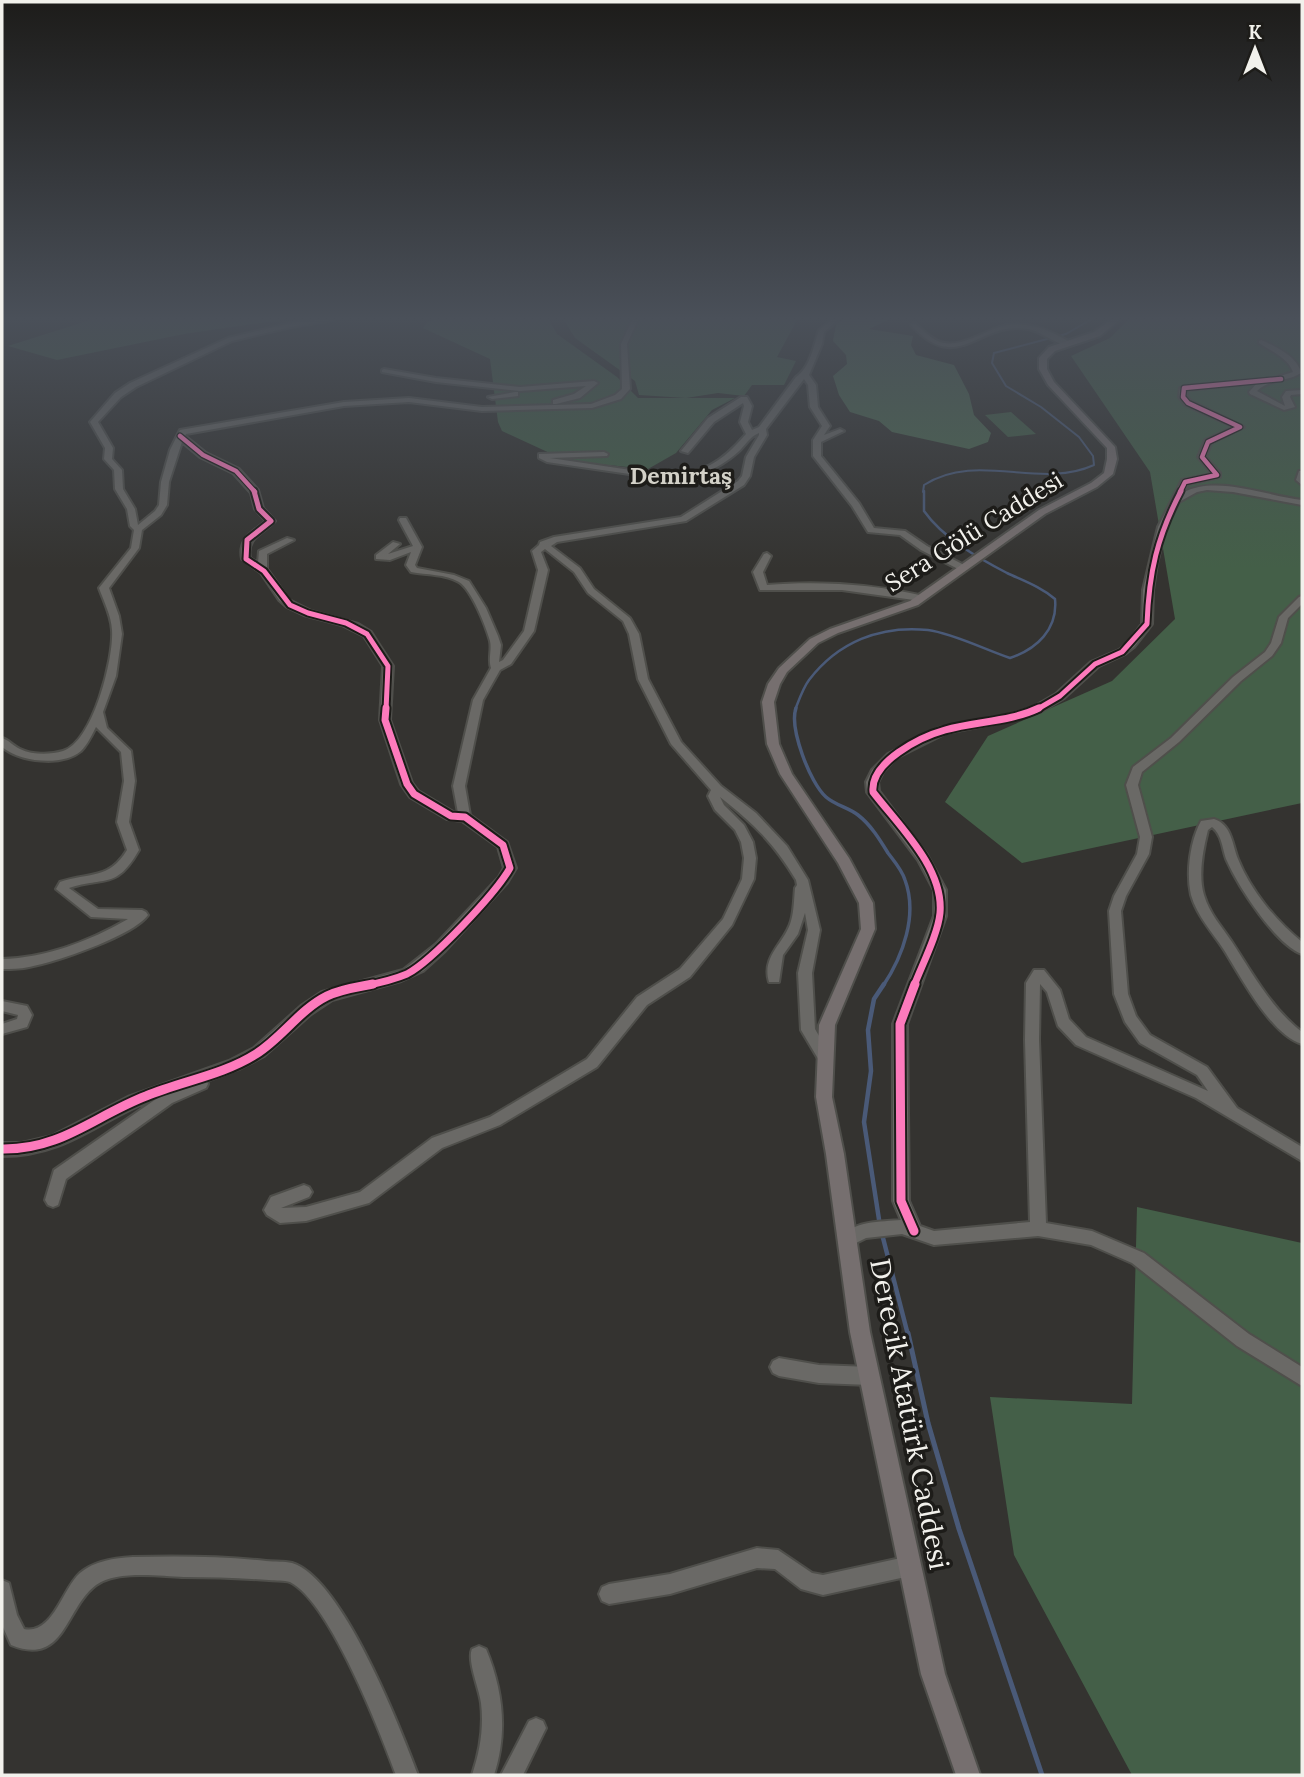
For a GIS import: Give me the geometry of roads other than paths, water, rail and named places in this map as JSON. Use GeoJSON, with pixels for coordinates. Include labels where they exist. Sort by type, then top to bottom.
{"type":"FeatureCollection","features":[{"type":"Feature","properties":{"kind":"main road","name":"Sera Gölü Caddesi"},"geometry":{"type":"LineString","coordinates":[[825,1058],[827,1025],[865,938],[868,915],[857,884],[786,774],[773,744],[768,702],[774,684],[783,670],[814,641],[921,598],[992,545],[1108,474],[1112,459],[1111,447],[1070,403]]}},
{"type":"Feature","properties":{"kind":"main road","name":"Derecik Atatürk Caddesi"},"geometry":{"type":"LineString","coordinates":[[825,1058],[824,1097],[856,1235],[860,1332],[933,1674],[968,1775]]}},
{"type":"Feature","properties":{"kind":"street"},"geometry":{"type":"LineString","coordinates":[[111,403],[94,422],[109,448],[108,458],[118,470],[119,489],[131,509],[134,526],[138,529]]}},
{"type":"Feature","properties":{"kind":"street"},"geometry":{"type":"LineString","coordinates":[[2,741],[9,749],[24,756],[51,757],[69,753],[80,746],[105,699],[117,636],[117,621],[110,611],[104,588],[135,548],[138,529],[158,513],[163,505],[165,482],[180,436],[189,431],[361,403]]}},
{"type":"Feature","properties":{"kind":"street"},"geometry":{"type":"LineString","coordinates":[[433,403],[482,409],[592,406],[601,403]]}},
{"type":"Feature","properties":{"kind":"street"},"geometry":{"type":"LineString","coordinates":[[521,407],[550,403]]}},
{"type":"Feature","properties":{"kind":"street"},"geometry":{"type":"LineString","coordinates":[[685,451],[710,420],[738,403]]}},
{"type":"Feature","properties":{"kind":"street"},"geometry":{"type":"LineString","coordinates":[[746,403],[748,406],[744,422],[750,434]]}},
{"type":"Feature","properties":{"kind":"street"},"geometry":{"type":"LineString","coordinates":[[604,454],[542,456],[547,460],[606,470],[679,477],[715,467],[750,434],[762,429],[781,403]]}},
{"type":"Feature","properties":{"kind":"street"},"geometry":{"type":"LineString","coordinates":[[814,403],[826,426],[817,440],[817,456],[856,505],[871,530],[902,533],[963,568]]}},
{"type":"Feature","properties":{"kind":"street"},"geometry":{"type":"LineString","coordinates":[[908,1229],[901,1201],[900,1024],[940,916],[940,890],[917,849],[873,792],[872,782],[878,770],[892,756],[930,736],[1036,710],[1060,696],[1095,664],[1131,645],[1147,624],[1148,590],[1162,527],[1185,482],[1217,475],[1202,457],[1208,442],[1240,427],[1237,423],[1190,403]]}},
{"type":"Feature","properties":{"kind":"street"},"geometry":{"type":"LineString","coordinates":[[1274,403],[1284,408],[1291,407],[1289,403]]}},
{"type":"Feature","properties":{"kind":"street"},"geometry":{"type":"LineString","coordinates":[[465,817],[459,786],[478,700],[496,668],[507,662],[528,631],[543,570],[536,551],[543,544],[554,540],[689,516],[741,483],[750,457],[764,435],[762,429]]}},
{"type":"Feature","properties":{"kind":"street"},"geometry":{"type":"LineString","coordinates":[[817,440],[840,430]]}},
{"type":"Feature","properties":{"kind":"street"},"geometry":{"type":"LineString","coordinates":[[53,1200],[59,1175],[167,1099],[261,1056],[298,1016],[329,995],[415,970],[437,951],[510,869],[503,845],[465,817],[451,816],[414,794],[407,784],[385,720],[388,666],[365,632],[290,606],[263,570],[246,559],[243,550],[247,537],[271,521],[259,509],[255,492],[236,471],[203,455],[180,436]]}},
{"type":"Feature","properties":{"kind":"street"},"geometry":{"type":"LineString","coordinates":[[1302,473],[1302,482]]}},
{"type":"Feature","properties":{"kind":"street"},"geometry":{"type":"LineString","coordinates":[[1176,500],[1196,489],[1212,488],[1302,503]]}},
{"type":"Feature","properties":{"kind":"street"},"geometry":{"type":"LineString","coordinates":[[1214,496],[1242,493]]}},
{"type":"Feature","properties":{"kind":"street"},"geometry":{"type":"LineString","coordinates":[[403,520],[418,547]]}},
{"type":"Feature","properties":{"kind":"street"},"geometry":{"type":"LineString","coordinates":[[263,570],[262,553],[290,540]]}},
{"type":"Feature","properties":{"kind":"street"},"geometry":{"type":"LineString","coordinates":[[396,544],[379,557],[390,557],[418,547]]}},
{"type":"Feature","properties":{"kind":"street"},"geometry":{"type":"LineString","coordinates":[[543,544],[577,570],[591,591],[627,620],[634,634],[643,679],[676,744],[717,789],[752,817],[783,849],[802,880],[814,930],[805,973],[808,1030],[825,1058]]}},
{"type":"Feature","properties":{"kind":"street"},"geometry":{"type":"LineString","coordinates":[[418,547],[410,565],[414,570],[461,579],[469,584],[496,644],[493,662],[496,668]]}},
{"type":"Feature","properties":{"kind":"street"},"geometry":{"type":"LineString","coordinates":[[767,556],[758,572],[763,588],[795,585],[865,587],[921,598]]}},
{"type":"Feature","properties":{"kind":"street"},"geometry":{"type":"LineString","coordinates":[[1232,1113],[1202,1071],[1145,1039],[1130,1018],[1121,995],[1115,911],[1119,896],[1143,854],[1146,837],[1132,785],[1137,770],[1175,740],[1237,679],[1269,654],[1276,643],[1284,617],[1302,599]]}},
{"type":"Feature","properties":{"kind":"street"},"geometry":{"type":"LineString","coordinates":[[2,964],[34,961],[114,932],[142,915],[95,914],[62,890],[64,885],[70,883],[103,879],[115,874],[126,863],[133,849],[123,829],[121,818],[130,783],[126,751],[102,729],[98,712]]}},
{"type":"Feature","properties":{"kind":"street"},"geometry":{"type":"LineString","coordinates":[[304,1192],[276,1202],[272,1210],[280,1216],[306,1214],[364,1198],[436,1143],[495,1121],[592,1063],[642,1001],[685,973],[728,922],[748,879],[750,859],[747,842],[740,828],[719,807],[714,796],[717,789]]}},
{"type":"Feature","properties":{"kind":"street"},"geometry":{"type":"LineString","coordinates":[[1302,949],[1265,911],[1245,884],[1232,859],[1223,828],[1214,822],[1205,824],[1200,831],[1196,882],[1197,894],[1204,911],[1252,987],[1277,1019],[1302,1039]]}},
{"type":"Feature","properties":{"kind":"street"},"geometry":{"type":"LineString","coordinates":[[774,978],[777,954],[792,934],[798,920],[802,880]]}},
{"type":"Feature","properties":{"kind":"street"},"geometry":{"type":"LineString","coordinates":[[1038,1229],[1032,1040],[1033,983],[1039,974],[1053,990],[1063,1022],[1081,1041],[1161,1075],[1302,1155]]}},
{"type":"Feature","properties":{"kind":"street"},"geometry":{"type":"LineString","coordinates":[[2,1006],[22,1010],[25,1015],[22,1023],[2,1029]]}},
{"type":"Feature","properties":{"kind":"street"},"geometry":{"type":"LineString","coordinates":[[2,1149],[32,1150],[48,1145],[75,1134],[133,1101],[248,1059],[270,1045]]}},
{"type":"Feature","properties":{"kind":"street"},"geometry":{"type":"LineString","coordinates":[[856,1235],[908,1229],[934,1238],[950,1238],[1038,1229],[1092,1238],[1138,1258],[1243,1340],[1302,1377]]}},
{"type":"Feature","properties":{"kind":"street"},"geometry":{"type":"LineString","coordinates":[[779,1367],[819,1374],[870,1376]]}},
{"type":"Feature","properties":{"kind":"street"},"geometry":{"type":"LineString","coordinates":[[610,1594],[670,1584],[757,1558],[778,1560],[807,1582],[823,1586],[910,1566]]}},
{"type":"Feature","properties":{"kind":"street"},"geometry":{"type":"LineString","coordinates":[[2,1590],[8,1617],[18,1639],[29,1642],[38,1641],[54,1629],[84,1582],[100,1571],[144,1567],[241,1567],[294,1573],[316,1589],[332,1612],[390,1733],[407,1775]]}},
{"type":"Feature","properties":{"kind":"street"},"geometry":{"type":"LineString","coordinates":[[479,1656],[488,1680],[493,1717],[491,1757],[484,1775]]}},
{"type":"Feature","properties":{"kind":"street"},"geometry":{"type":"LineString","coordinates":[[512,1775],[536,1728]]}},
{"type":"Feature","properties":{"kind":"waterway"},"geometry":{"type":"LineString","coordinates":[[923,492],[924,485],[944,475],[965,471],[1052,474],[1073,472],[1094,465],[1093,456],[1079,437],[1034,403]]}},
{"type":"Feature","properties":{"kind":"waterway"},"geometry":{"type":"LineString","coordinates":[[795,710],[807,683],[820,667],[833,655],[861,639],[893,630],[928,630],[958,638],[1010,658],[1037,643],[1049,628],[1053,620],[1055,599],[984,561],[951,539],[924,511],[924,491]]}},
{"type":"Feature","properties":{"kind":"waterway"},"geometry":{"type":"LineString","coordinates":[[796,708],[795,728],[802,755],[820,790],[830,800],[867,823],[905,880],[909,893],[909,921],[897,962],[883,986]]}},
{"type":"Feature","properties":{"kind":"waterway"},"geometry":{"type":"LineString","coordinates":[[880,1226],[864,1122],[871,1071],[868,1030],[874,999],[884,984]]}},
{"type":"Feature","properties":{"kind":"waterway"},"geometry":{"type":"LineString","coordinates":[[882,1234],[908,1335]]}},
{"type":"Feature","properties":{"kind":"waterway"},"geometry":{"type":"LineString","coordinates":[[908,1333],[928,1423],[959,1529],[1042,1775]]}},
{"type":"Feature","properties":{"kind":"district","name":"Demirtaş"},"geometry":{"type":"Point","coordinates":[681,476]}}]}
